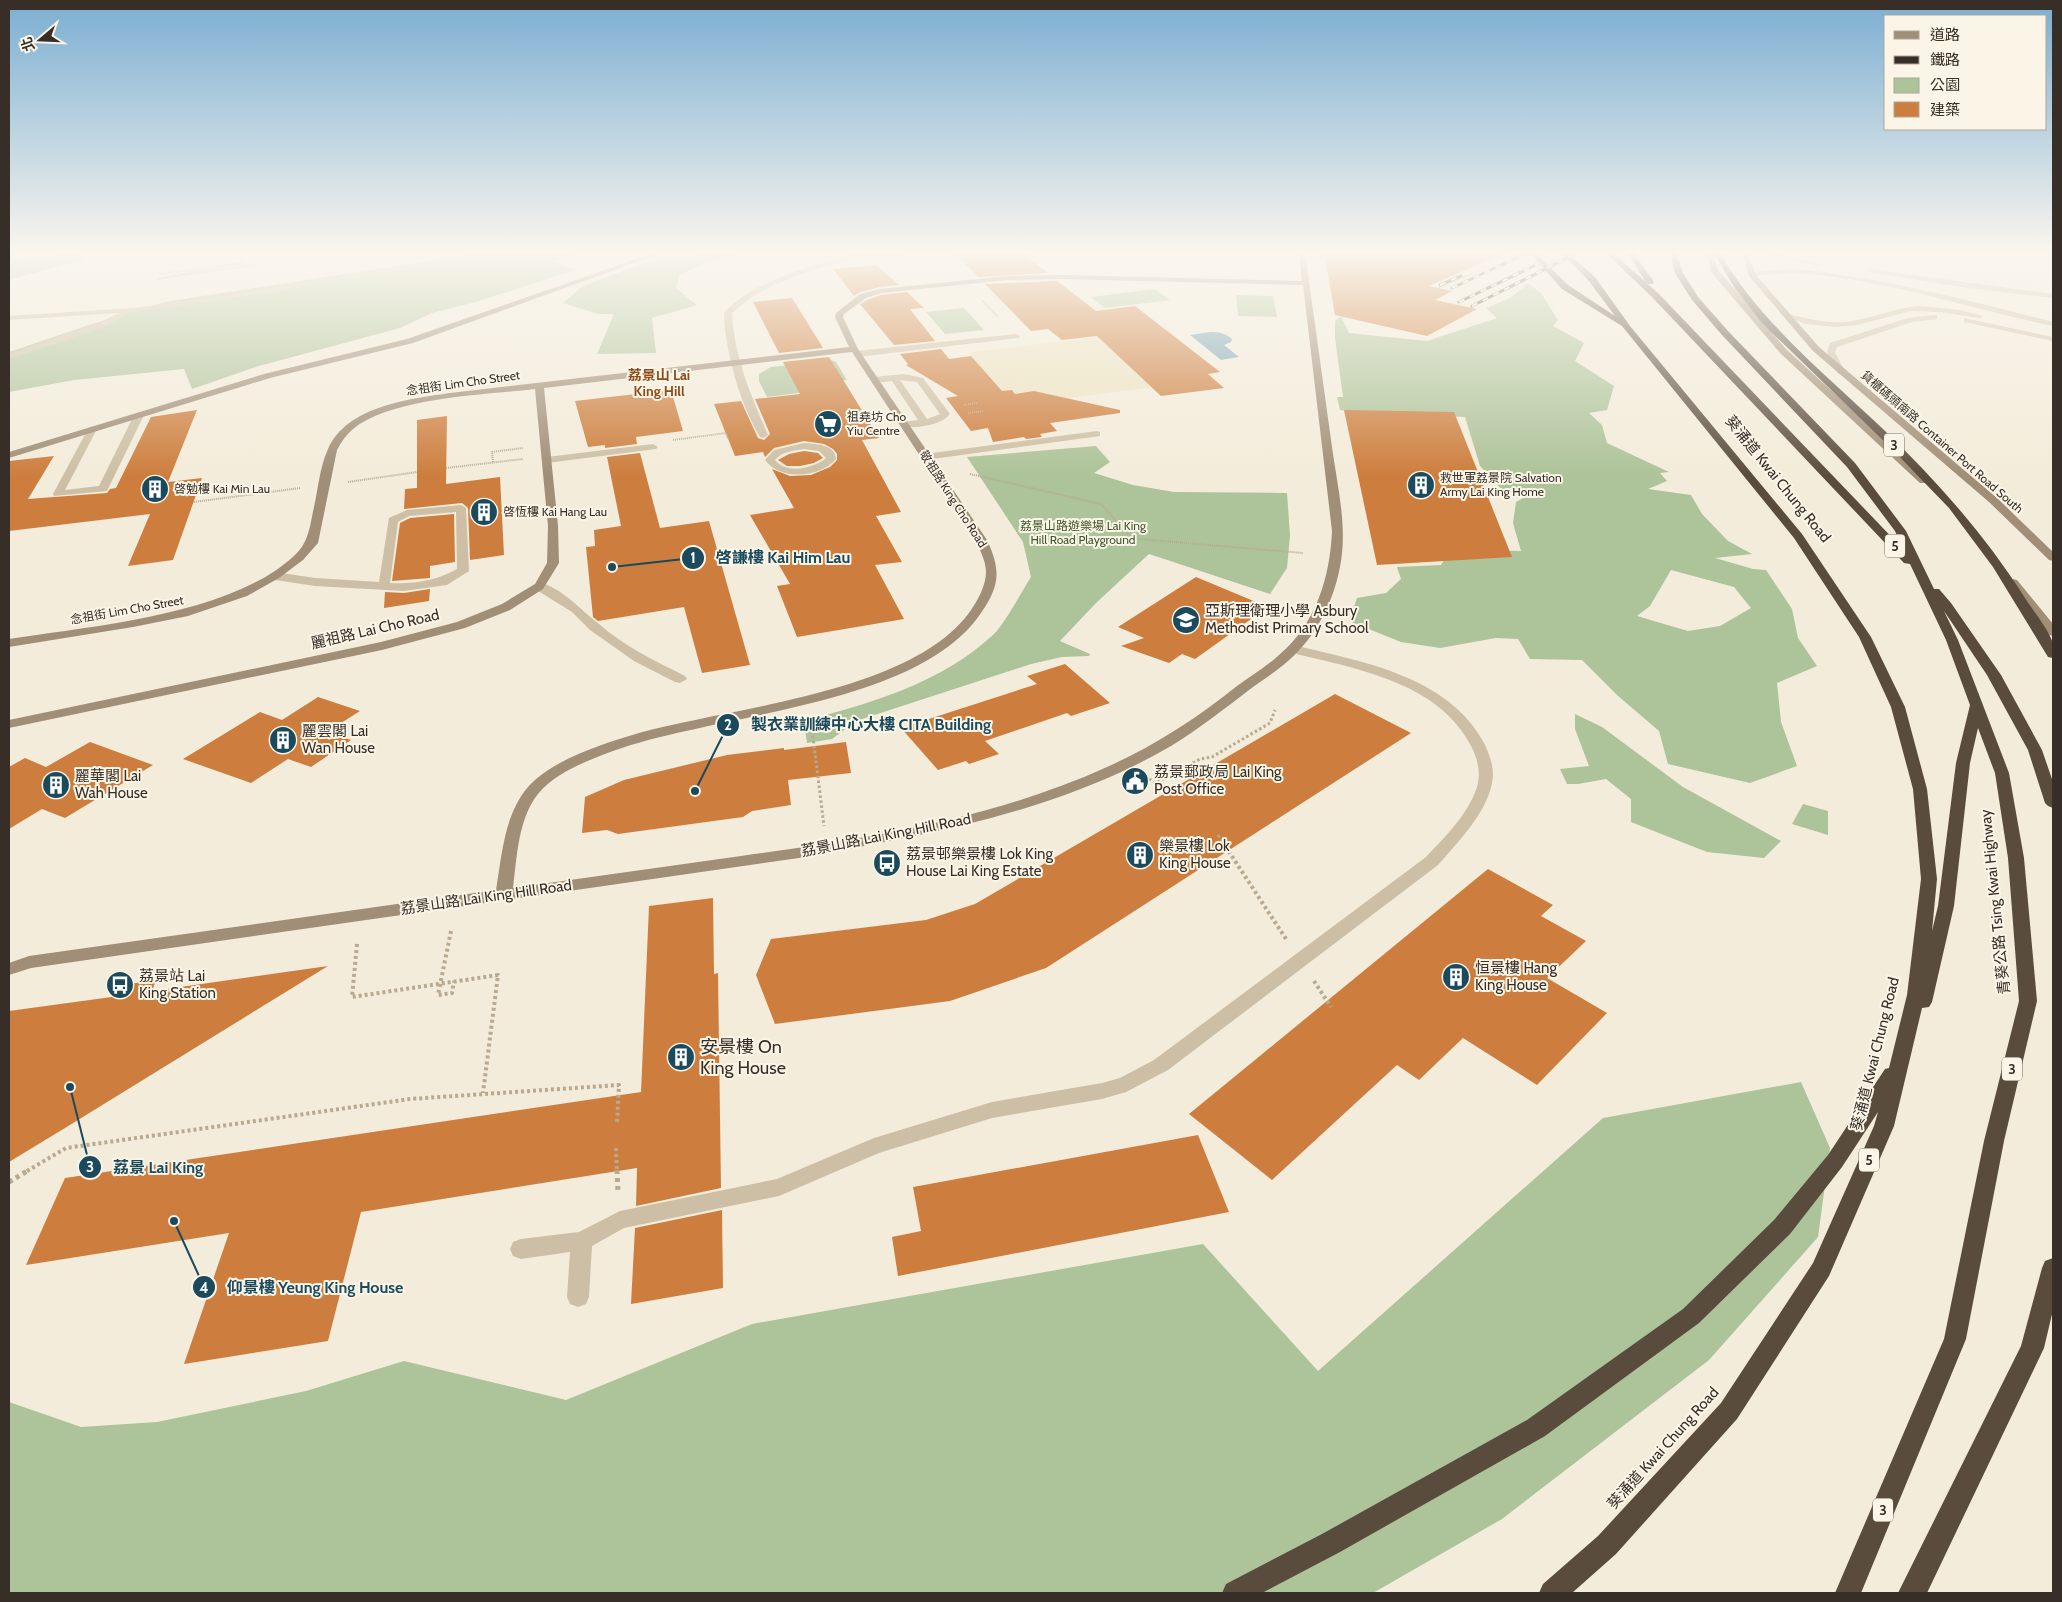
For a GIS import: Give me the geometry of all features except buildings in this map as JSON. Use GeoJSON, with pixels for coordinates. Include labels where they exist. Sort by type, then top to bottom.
{"type":"FeatureCollection","features":[{"type":"Feature","properties":{"kind":"highway","name":"5"},"geometry":{"type":"LineString","coordinates":[[1688,327],[1889,539],[1947,606],[1994,675],[2035,750],[2053,803]]}},
{"type":"Feature","properties":{"kind":"highway","name":"青葵公路 Tsing Kwai Highway"},"geometry":{"type":"LineString","coordinates":[[1720,327],[1851,465],[1900,531],[1952,640],[2002,773],[2016,858],[2028,1001],[1994,1142],[1955,1339],[1848,1593]]}},
{"type":"Feature","properties":{"kind":"highway","name":"3"},"geometry":{"type":"LineString","coordinates":[[1770,327],[1915,466],[1952,505],[2020,598],[2053,654]]}},
{"type":"Feature","properties":{"kind":"highway","name":"葵涌道 Kwai Chung Road"},"geometry":{"type":"LineString","coordinates":[[1552,1593],[1607,1545],[1729,1411],[1821,1269],[1884,1126],[1916,995],[1929,879],[1920,789],[1898,707],[1865,637],[1798,536],[1627,328]]}},
{"type":"Feature","properties":{"kind":"highway"},"geometry":{"type":"LineString","coordinates":[[1235,1593],[1331,1543],[1536,1428],[1691,1316],[1782,1227],[1835,1160],[1890,1078],[1923,1003],[1946,906],[1963,763],[1976,706]]}},
{"type":"Feature","properties":{"kind":"highway"},"geometry":{"type":"LineString","coordinates":[[1911,1593],[1918,1584],[2032,1348],[2053,1268]]}},
{"type":"Feature","properties":{"kind":"street"},"geometry":{"type":"LineString","coordinates":[[9,357],[97,327]]}},
{"type":"Feature","properties":{"kind":"street"},"geometry":{"type":"LineString","coordinates":[[9,455],[267,376],[410,341],[450,327]]}},
{"type":"Feature","properties":{"kind":"street"},"geometry":{"type":"LineString","coordinates":[[727,327],[734,363],[763,434]]}},
{"type":"Feature","properties":{"kind":"street","name":"敬祖路 King Cho Road"},"geometry":{"type":"LineString","coordinates":[[504,894],[521,807],[543,780],[588,756],[644,736],[843,690],[903,667],[962,630],[982,606],[992,578],[988,554],[855,352],[844,327]]}},
{"type":"Feature","properties":{"kind":"street","name":"荔景山路 Lai King Hill Road"},"geometry":{"type":"LineString","coordinates":[[9,969],[30,962],[806,852],[877,839],[1004,810],[1084,782],[1153,750],[1223,705],[1293,649],[1319,612],[1330,586],[1338,545],[1337,522],[1312,327]]}},
{"type":"Feature","properties":{"kind":"street"},"geometry":{"type":"LineString","coordinates":[[1762,327],[1783,351],[1943,498],[2053,632]]}},
{"type":"Feature","properties":{"kind":"street","name":"貨櫃碼頭南路 Container Port Road South"},"geometry":{"type":"LineString","coordinates":[[1797,327],[1841,372],[1993,500],[2053,558]]}},
{"type":"Feature","properties":{"kind":"street"},"geometry":{"type":"LineString","coordinates":[[1834,327],[1864,335]]}},
{"type":"Feature","properties":{"kind":"street"},"geometry":{"type":"LineString","coordinates":[[1841,372],[1832,352],[1833,344],[1890,327]]}},
{"type":"Feature","properties":{"kind":"street"},"geometry":{"type":"LineString","coordinates":[[2001,327],[2053,339]]}},
{"type":"Feature","properties":{"kind":"street"},"geometry":{"type":"LineString","coordinates":[[2024,327],[2053,334]]}},
{"type":"Feature","properties":{"kind":"street"},"geometry":{"type":"LineString","coordinates":[[855,352],[1016,336]]}},
{"type":"Feature","properties":{"kind":"street","name":"念祖街 Lim Cho Street"},"geometry":{"type":"LineString","coordinates":[[9,643],[133,624],[184,613],[235,596],[275,576],[299,558],[312,543],[334,444],[352,426],[387,410],[424,400],[539,385],[734,363],[855,352]]}},
{"type":"Feature","properties":{"kind":"street"},"geometry":{"type":"LineString","coordinates":[[874,380],[904,376],[920,380],[945,414],[936,420],[904,424]]}},
{"type":"Feature","properties":{"kind":"street"},"geometry":{"type":"LineString","coordinates":[[894,378],[924,422]]}},
{"type":"Feature","properties":{"kind":"street","name":"麗祖路 Lai Cho Road"},"geometry":{"type":"LineString","coordinates":[[9,724],[382,646],[460,625],[506,607],[539,586],[553,563],[553,526],[539,385]]}},
{"type":"Feature","properties":{"kind":"street"},"geometry":{"type":"LineString","coordinates":[[92,429],[58,494],[103,489],[139,415]]}},
{"type":"Feature","properties":{"kind":"street"},"geometry":{"type":"LineString","coordinates":[[925,457],[1098,434]]}},
{"type":"Feature","properties":{"kind":"street"},"geometry":{"type":"LineString","coordinates":[[768,446],[772,456],[770,460],[776,467],[802,470],[812,469],[827,463],[831,455],[822,448],[804,446],[784,449],[772,456]]}},
{"type":"Feature","properties":{"kind":"street"},"geometry":{"type":"LineString","coordinates":[[547,460],[653,447]]}},
{"type":"Feature","properties":{"kind":"street"},"geometry":{"type":"LineString","coordinates":[[275,576],[315,582],[384,585],[404,588],[443,582],[463,571],[461,508],[407,514],[393,520],[384,585]]}},
{"type":"Feature","properties":{"kind":"street"},"geometry":{"type":"LineString","coordinates":[[539,586],[576,609],[594,627],[639,658],[680,679]]}},
{"type":"Feature","properties":{"kind":"street"},"geometry":{"type":"LineString","coordinates":[[522,1249],[582,1241],[620,1220],[779,1187],[874,1146],[992,1110],[1102,1091],[1126,1084],[1161,1065],[1432,861],[1467,819],[1484,789],[1486,774],[1484,761],[1480,746],[1470,730],[1440,702],[1397,678],[1293,649]]}},
{"type":"Feature","properties":{"kind":"street","name":"荔景山路 Lai King Hill Road"},"geometry":{"type":"LineString","coordinates":[[9,959],[30,962]]}},
{"type":"Feature","properties":{"kind":"street"},"geometry":{"type":"LineString","coordinates":[[578,1297],[582,1241]]}},
{"type":"Feature","properties":{"kind":"path"},"geometry":{"type":"LineString","coordinates":[[971,412],[984,411]]}},
{"type":"Feature","properties":{"kind":"path"},"geometry":{"type":"LineString","coordinates":[[666,441],[726,433],[728,439]]}},
{"type":"Feature","properties":{"kind":"path"},"geometry":{"type":"LineString","coordinates":[[446,468],[499,462]]}},
{"type":"Feature","properties":{"kind":"path"},"geometry":{"type":"LineString","coordinates":[[969,473],[1101,504],[1128,534],[1139,539],[1302,553]]}},
{"type":"Feature","properties":{"kind":"path"},"geometry":{"type":"LineString","coordinates":[[1156,784],[1200,759],[1212,757],[1270,724],[1275,710]]}},
{"type":"Feature","properties":{"kind":"path"},"geometry":{"type":"LineString","coordinates":[[810,719],[824,827]]}},
{"type":"Feature","properties":{"kind":"path"},"geometry":{"type":"LineString","coordinates":[[1218,834],[1288,942]]}},
{"type":"Feature","properties":{"kind":"path"},"geometry":{"type":"LineString","coordinates":[[451,931],[438,994],[452,993],[454,981]]}},
{"type":"Feature","properties":{"kind":"path"},"geometry":{"type":"LineString","coordinates":[[357,944],[352,997],[498,975],[483,1093]]}},
{"type":"Feature","properties":{"kind":"path"},"geometry":{"type":"LineString","coordinates":[[1309,974],[1331,1007]]}},
{"type":"Feature","properties":{"kind":"path"},"geometry":{"type":"LineString","coordinates":[[9,1182],[66,1148],[410,1099],[619,1085],[617,1124]]}},
{"type":"Feature","properties":{"kind":"path"},"geometry":{"type":"LineString","coordinates":[[616,1148],[620,1220]]}},
{"type":"Feature","properties":{"kind":"green space"},"geometry":{"type":"Polygon","coordinates":[[[84,327],[403,327],[259,366],[192,389],[184,369],[74,380],[9,392],[9,352],[84,327]]]}},
{"type":"Feature","properties":{"kind":"green space"},"geometry":{"type":"Polygon","coordinates":[[[609,327],[653,327],[656,353],[597,354],[609,327]]]}},
{"type":"Feature","properties":{"kind":"green space"},"geometry":{"type":"Polygon","coordinates":[[[939,327],[981,327],[984,330],[945,334],[939,327]]]}},
{"type":"Feature","properties":{"kind":"green space"},"geometry":{"type":"Polygon","coordinates":[[[1335,327],[1346,327],[1349,333],[1427,341],[1470,327],[1554,327],[1584,343],[1575,361],[1614,386],[1607,410],[1589,413],[1602,425],[1607,443],[1669,472],[1660,473],[1667,481],[1648,489],[1691,495],[1702,514],[1728,541],[1752,554],[1715,558],[1753,569],[1766,570],[1792,609],[1798,638],[1817,666],[1777,683],[1781,722],[1797,766],[1750,783],[1668,764],[1659,731],[1617,695],[1582,660],[1530,659],[1518,639],[1496,638],[1440,648],[1401,642],[1349,621],[1357,598],[1386,593],[1401,579],[1397,567],[1441,565],[1451,549],[1521,551],[1513,523],[1516,502],[1529,495],[1504,492],[1480,466],[1465,417],[1340,410],[1337,397],[1343,397],[1335,327]],[[1671,570],[1650,606],[1637,616],[1688,631],[1720,626],[1751,608],[1734,587],[1671,570]]]}},
{"type":"Feature","properties":{"kind":"green space"},"geometry":{"type":"Polygon","coordinates":[[[831,360],[836,362],[847,380],[828,382],[829,389],[767,397],[759,381],[759,374],[771,367],[831,360]]]}},
{"type":"Feature","properties":{"kind":"green space","name":"荔景山路遊樂場 Lai King Hill Road Playground"},"geometry":{"type":"Polygon","coordinates":[[[1096,446],[1110,462],[1094,473],[1133,485],[1174,492],[1287,493],[1290,535],[1287,568],[1270,594],[1149,554],[1096,603],[1060,641],[1090,654],[1089,656],[1062,657],[1031,664],[856,721],[832,739],[807,743],[804,721],[855,707],[905,689],[952,666],[974,651],[998,629],[1031,577],[1023,542],[967,457],[1096,446]]]}},
{"type":"Feature","properties":{"kind":"green space"},"geometry":{"type":"Polygon","coordinates":[[[1575,714],[1602,727],[1683,787],[1781,841],[1764,858],[1707,852],[1631,822],[1631,799],[1606,779],[1567,784],[1560,769],[1589,766],[1575,729],[1575,714]]]}},
{"type":"Feature","properties":{"kind":"green space"},"geometry":{"type":"Polygon","coordinates":[[[1803,804],[1828,811],[1828,835],[1792,824],[1803,804]]]}},
{"type":"Feature","properties":{"kind":"green space"},"geometry":{"type":"Polygon","coordinates":[[[1801,1082],[1830,1148],[1818,1237],[1709,1360],[1502,1519],[1373,1593],[9,1593],[9,1402],[81,1427],[157,1422],[306,1391],[404,1361],[566,1400],[752,1324],[1203,1244],[1318,1371],[1603,1118],[1801,1082]]]}},
{"type":"Feature","properties":{"kind":"shaded area"},"geometry":{"type":"Polygon","coordinates":[[[1167,329],[1185,345],[1116,354],[1147,382],[1156,387],[1067,398],[1034,391],[1015,393],[1012,390],[1002,391],[971,356],[971,352],[1167,329]]]}},
{"type":"Feature","properties":{"kind":"water"},"geometry":{"type":"Polygon","coordinates":[[[1210,332],[1222,333],[1232,339],[1231,342],[1224,345],[1239,357],[1221,360],[1190,335],[1210,332]]]}},
{"type":"Feature","properties":{"kind":"place","name":"祖堯坊 Cho Yiu Centre"},"geometry":{"type":"Point","coordinates":[828,424]}},
{"type":"Feature","properties":{"kind":"place","name":"救世軍荔景院 Salvation Army Lai King Home"},"geometry":{"type":"Point","coordinates":[1421,485]}},
{"type":"Feature","properties":{"kind":"place","name":"啓勉樓 Kai Min Lau"},"geometry":{"type":"Point","coordinates":[155,489]}},
{"type":"Feature","properties":{"kind":"place","name":"啓恆樓 Kai Hang Lau"},"geometry":{"type":"Point","coordinates":[484,512]}},
{"type":"Feature","properties":{"kind":"place","name":"啓謙樓 Kai Him Lau"},"geometry":{"type":"Point","coordinates":[612,567]}},
{"type":"Feature","properties":{"kind":"place","name":"亞斯理衛理小學 Asbury Methodist Primary School"},"geometry":{"type":"Point","coordinates":[1186,620]}},
{"type":"Feature","properties":{"kind":"place","name":"麗雲閣 Lai Wan House"},"geometry":{"type":"Point","coordinates":[283,740]}},
{"type":"Feature","properties":{"kind":"place","name":"荔景郵政局 Lai King Post Office"},"geometry":{"type":"Point","coordinates":[1135,781]}},
{"type":"Feature","properties":{"kind":"place","name":"麗華閣 Lai Wah House"},"geometry":{"type":"Point","coordinates":[56,785]}},
{"type":"Feature","properties":{"kind":"place","name":"製衣業訓練中心大樓 CITA Building"},"geometry":{"type":"Point","coordinates":[695,791]}},
{"type":"Feature","properties":{"kind":"place","name":"樂景樓 Lok King House"},"geometry":{"type":"Point","coordinates":[1140,855]}},
{"type":"Feature","properties":{"kind":"place","name":"荔景邨樂景樓 Lok King House Lai King Estate"},"geometry":{"type":"Point","coordinates":[887,863]}},
{"type":"Feature","properties":{"kind":"place","name":"恒景樓 Hang King House"},"geometry":{"type":"Point","coordinates":[1456,977]}},
{"type":"Feature","properties":{"kind":"place","name":"荔景站 Lai King Station"},"geometry":{"type":"Point","coordinates":[120,985]}},
{"type":"Feature","properties":{"kind":"place","name":"安景樓 On King House"},"geometry":{"type":"Point","coordinates":[681,1057]}},
{"type":"Feature","properties":{"kind":"place","name":"荔景 Lai King"},"geometry":{"type":"Point","coordinates":[70,1087]}},
{"type":"Feature","properties":{"kind":"place","name":"仰景樓 Yeung King House"},"geometry":{"type":"Point","coordinates":[174,1221]}},
{"type":"Feature","properties":{"kind":"district","name":"荔景山 Lai King Hill"},"geometry":{"type":"Point","coordinates":[659,384]}}]}
